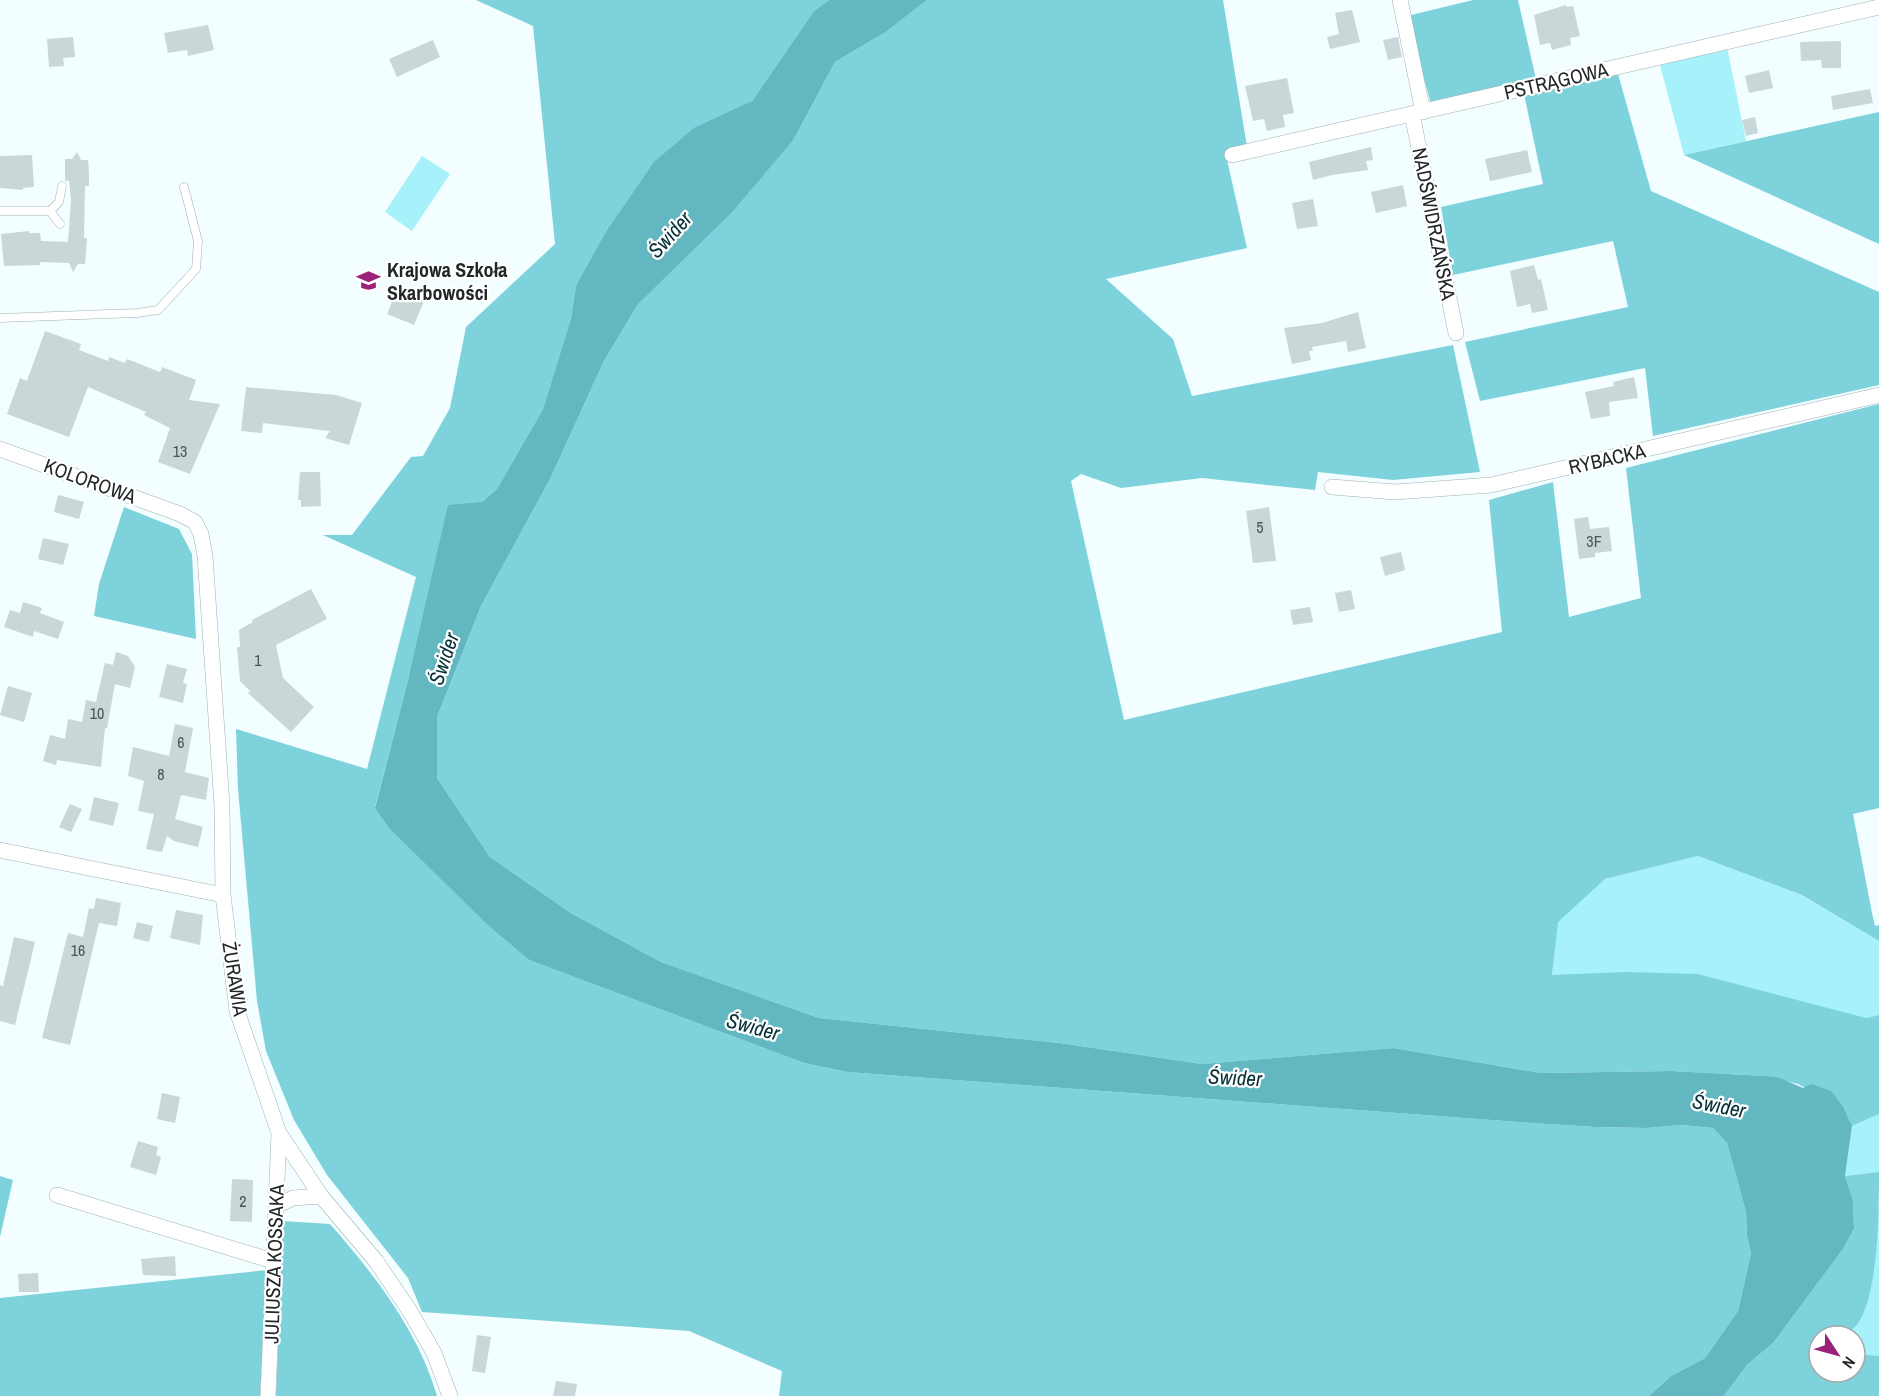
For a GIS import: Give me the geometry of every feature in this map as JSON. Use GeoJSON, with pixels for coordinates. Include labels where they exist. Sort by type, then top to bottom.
{"type":"FeatureCollection","features":[{"type":"Feature","properties":{"kind":"street","name":"NADŚWIDRZAŃSKA"},"geometry":{"type":"LineString","coordinates":[[1400,0],[1456,333]]}},
{"type":"Feature","properties":{"kind":"street","name":"PSTRĄGOWA"},"geometry":{"type":"LineString","coordinates":[[1232,155],[1879,7]]}},
{"type":"Feature","properties":{"kind":"street","name":"RYBACKA"},"geometry":{"type":"LineString","coordinates":[[1332,487],[1395,492],[1491,484],[1879,395]]}},
{"type":"Feature","properties":{"kind":"street","name":"KOLOROWA"},"geometry":{"type":"LineString","coordinates":[[0,449],[180,514]]}},
{"type":"Feature","properties":{"kind":"street","name":"ŻURAWIA"},"geometry":{"type":"LineString","coordinates":[[180,514],[195,522],[201,534],[205,556],[222,805],[223,896],[237,1011],[279,1132],[321,1196],[376,1261],[411,1313],[434,1353],[450,1396]]}},
{"type":"Feature","properties":{"kind":"street"},"geometry":{"type":"LineString","coordinates":[[0,850],[223,896]]}},
{"type":"Feature","properties":{"kind":"street","name":"JULIUSZA KOSSAKA"},"geometry":{"type":"LineString","coordinates":[[268,1396],[279,1132]]}},
{"type":"Feature","properties":{"kind":"street"},"geometry":{"type":"LineString","coordinates":[[57,1195],[273,1261]]}},
{"type":"Feature","properties":{"kind":"street"},"geometry":{"type":"LineString","coordinates":[[276,1206],[293,1198],[321,1196]]}},
{"type":"Feature","properties":{"kind":"lane"},"geometry":{"type":"LineString","coordinates":[[0,211],[50,211],[59,202],[62,186]]}},
{"type":"Feature","properties":{"kind":"lane"},"geometry":{"type":"LineString","coordinates":[[0,318],[158,310],[196,269],[198,241],[184,187]]}},
{"type":"Feature","properties":{"kind":"lane"},"geometry":{"type":"LineString","coordinates":[[50,211],[60,224]]}},
{"type":"Feature","properties":{"kind":"shaded area"},"geometry":{"type":"Polygon","coordinates":[[[476,0],[829,0],[814,11],[752,101],[728,114],[576,286],[571,318],[543,409],[497,489],[482,502],[409,676],[375,807],[492,929],[529,960],[804,1063],[847,1072],[1518,1122],[1595,1127],[1647,1128],[1682,1125],[1713,1128],[1727,1143],[1746,1212],[1747,1236],[1751,1253],[1738,1311],[1705,1358],[1671,1376],[1649,1396],[779,1396],[782,1371],[689,1331],[422,1312],[408,1278],[327,1175],[294,1120],[266,1051],[257,1001],[238,789],[236,729],[367,769],[416,577],[323,535],[352,535],[411,457],[423,456],[450,408],[466,327],[555,244],[533,26],[476,0]]]}},
{"type":"Feature","properties":{"kind":"shaded area"},"geometry":{"type":"Polygon","coordinates":[[[927,0],[1223,0],[1247,147],[1225,151],[1247,248],[1106,279],[1173,339],[1192,396],[1453,345],[1480,472],[1393,480],[1318,472],[1315,490],[1202,478],[1121,488],[1081,474],[1071,481],[1124,720],[1502,632],[1489,500],[1553,482],[1569,617],[1641,598],[1626,468],[1879,404],[1879,808],[1853,814],[1875,926],[1879,925],[1879,941],[1802,895],[1698,856],[1605,879],[1558,922],[1552,975],[1625,972],[1698,974],[1866,1018],[1879,1015],[1879,1114],[1852,1126],[1844,1108],[1798,1084],[1766,1076],[1672,1071],[1541,1073],[1394,1048],[1202,1064],[1060,1043],[819,1018],[661,962],[571,913],[490,857],[437,778],[437,717],[481,606],[550,479],[604,361],[638,304],[794,139],[835,62],[886,32],[927,0]]]}},
{"type":"Feature","properties":{"kind":"shaded area"},"geometry":{"type":"Polygon","coordinates":[[[1473,0],[1518,0],[1536,79],[1431,104],[1407,16],[1473,0]]]}},
{"type":"Feature","properties":{"kind":"shaded area"},"geometry":{"type":"Polygon","coordinates":[[[1727,47],[1746,141],[1684,155],[1660,65],[1727,47]]]}},
{"type":"Feature","properties":{"kind":"shaded area"},"geometry":{"type":"Polygon","coordinates":[[[1618,74],[1651,191],[1879,292],[1879,385],[1653,436],[1645,368],[1480,401],[1465,342],[1628,307],[1613,241],[1453,275],[1441,207],[1543,184],[1524,94],[1618,74]]]}},
{"type":"Feature","properties":{"kind":"shaded area"},"geometry":{"type":"Polygon","coordinates":[[[1879,112],[1879,244],[1684,155],[1879,112]]]}},
{"type":"Feature","properties":{"kind":"shaded area"},"geometry":{"type":"Polygon","coordinates":[[[422,156],[450,174],[412,231],[385,212],[422,156]]]}},
{"type":"Feature","properties":{"kind":"shaded area"},"geometry":{"type":"Polygon","coordinates":[[[124,507],[179,529],[192,554],[196,639],[94,616],[99,584],[124,507]]]}},
{"type":"Feature","properties":{"kind":"shaded area"},"geometry":{"type":"Polygon","coordinates":[[[1698,856],[1802,895],[1879,941],[1879,1015],[1866,1018],[1552,976],[1557,922],[1605,879],[1698,856]]]}},
{"type":"Feature","properties":{"kind":"shaded area"},"geometry":{"type":"Polygon","coordinates":[[[1879,1114],[1879,1172],[1845,1176],[1852,1126],[1879,1114]]]}},
{"type":"Feature","properties":{"kind":"shaded area"},"geometry":{"type":"Polygon","coordinates":[[[1879,1172],[1879,1208],[1873,1277],[1862,1316],[1857,1324],[1807,1324],[1807,1384],[1867,1384],[1867,1355],[1879,1356],[1879,1396],[1724,1396],[1747,1365],[1774,1342],[1843,1249],[1854,1229],[1853,1200],[1845,1176],[1879,1172]]]}},
{"type":"Feature","properties":{"kind":"shaded area"},"geometry":{"type":"Polygon","coordinates":[[[0,1176],[13,1180],[0,1237],[0,1176]]]}},
{"type":"Feature","properties":{"kind":"shaded area"},"geometry":{"type":"Polygon","coordinates":[[[1879,1204],[1879,1356],[1867,1356],[1867,1324],[1854,1324],[1879,1204]]]}},
{"type":"Feature","properties":{"kind":"shaded area"},"geometry":{"type":"Polygon","coordinates":[[[283,1221],[330,1224],[363,1263],[407,1327],[429,1372],[437,1396],[276,1396],[283,1221]]]}},
{"type":"Feature","properties":{"kind":"shaded area"},"geometry":{"type":"Polygon","coordinates":[[[267,1270],[260,1396],[0,1396],[0,1298],[267,1270]]]}},
{"type":"Feature","properties":{"kind":"water","name":"Świder"},"geometry":{"type":"Polygon","coordinates":[[[829,0],[927,0],[886,32],[835,62],[794,139],[733,211],[638,304],[604,361],[550,479],[481,606],[437,717],[437,778],[490,857],[571,913],[661,962],[819,1018],[1060,1043],[1202,1064],[1394,1048],[1541,1073],[1672,1071],[1766,1076],[1780,1078],[1803,1088],[1811,1084],[1831,1091],[1844,1108],[1852,1126],[1845,1176],[1853,1200],[1854,1229],[1843,1249],[1774,1342],[1747,1365],[1724,1396],[1649,1396],[1671,1376],[1705,1358],[1738,1311],[1751,1253],[1747,1236],[1746,1212],[1727,1143],[1713,1128],[1682,1125],[1647,1128],[1595,1127],[1518,1122],[847,1072],[804,1063],[529,960],[492,929],[390,829],[375,808],[409,676],[448,505],[482,502],[497,489],[543,409],[571,318],[576,286],[606,232],[654,162],[694,128],[752,101],[814,11],[829,0]]]}},
{"type":"Feature","properties":{"kind":"building"},"geometry":{"type":"Polygon","coordinates":[[[1566,5],[1567,7],[1573,6],[1580,36],[1570,38],[1571,45],[1552,50],[1550,43],[1540,45],[1534,15],[1566,5]]]}},
{"type":"Feature","properties":{"kind":"building"},"geometry":{"type":"Polygon","coordinates":[[[1352,10],[1360,42],[1330,49],[1327,37],[1339,34],[1335,13],[1352,10]]]}},
{"type":"Feature","properties":{"kind":"building"},"geometry":{"type":"Polygon","coordinates":[[[208,25],[214,50],[188,56],[187,50],[168,53],[164,33],[208,25]]]}},
{"type":"Feature","properties":{"kind":"building"},"geometry":{"type":"Polygon","coordinates":[[[73,37],[75,57],[63,58],[64,66],[49,67],[47,39],[73,37]]]}},
{"type":"Feature","properties":{"kind":"building"},"geometry":{"type":"Polygon","coordinates":[[[1398,37],[1402,57],[1388,60],[1383,40],[1398,37]]]}},
{"type":"Feature","properties":{"kind":"building"},"geometry":{"type":"Polygon","coordinates":[[[433,40],[440,57],[397,77],[389,59],[433,40]]]}},
{"type":"Feature","properties":{"kind":"building"},"geometry":{"type":"Polygon","coordinates":[[[1841,41],[1841,68],[1822,68],[1821,60],[1801,61],[1800,42],[1841,41]]]}},
{"type":"Feature","properties":{"kind":"building"},"geometry":{"type":"Polygon","coordinates":[[[1769,70],[1773,88],[1749,93],[1745,76],[1769,70]]]}},
{"type":"Feature","properties":{"kind":"building"},"geometry":{"type":"Polygon","coordinates":[[[1287,78],[1294,113],[1283,115],[1285,127],[1267,131],[1264,119],[1253,121],[1245,86],[1287,78]]]}},
{"type":"Feature","properties":{"kind":"building"},"geometry":{"type":"Polygon","coordinates":[[[1870,89],[1873,103],[1833,110],[1831,96],[1870,89]]]}},
{"type":"Feature","properties":{"kind":"building"},"geometry":{"type":"Polygon","coordinates":[[[1755,117],[1758,133],[1746,136],[1742,120],[1755,117]]]}},
{"type":"Feature","properties":{"kind":"building"},"geometry":{"type":"Polygon","coordinates":[[[1371,147],[1373,160],[1366,161],[1368,170],[1313,180],[1309,162],[1371,147]]]}},
{"type":"Feature","properties":{"kind":"building"},"geometry":{"type":"Polygon","coordinates":[[[1527,150],[1532,172],[1490,181],[1485,159],[1527,150]]]}},
{"type":"Feature","properties":{"kind":"building"},"geometry":{"type":"Polygon","coordinates":[[[77,152],[81,160],[88,160],[89,173],[89,186],[85,186],[84,238],[87,238],[85,264],[78,264],[73,272],[69,263],[40,262],[40,265],[4,266],[1,234],[29,231],[29,233],[40,233],[41,241],[68,242],[71,200],[69,181],[65,181],[65,159],[72,159],[77,152]]]}},
{"type":"Feature","properties":{"kind":"building"},"geometry":{"type":"Polygon","coordinates":[[[32,155],[34,187],[23,188],[23,190],[0,188],[0,156],[32,155]]]}},
{"type":"Feature","properties":{"kind":"building"},"geometry":{"type":"Polygon","coordinates":[[[1403,185],[1407,206],[1376,213],[1371,192],[1403,185]]]}},
{"type":"Feature","properties":{"kind":"building"},"geometry":{"type":"Polygon","coordinates":[[[1313,199],[1318,226],[1297,229],[1292,203],[1313,199]]]}},
{"type":"Feature","properties":{"kind":"building"},"geometry":{"type":"Polygon","coordinates":[[[1534,265],[1538,280],[1541,279],[1548,310],[1532,313],[1530,304],[1517,307],[1510,271],[1534,265]]]}},
{"type":"Feature","properties":{"kind":"building"},"geometry":{"type":"Polygon","coordinates":[[[397,290],[424,301],[414,325],[387,314],[397,290]]]}},
{"type":"Feature","properties":{"kind":"building"},"geometry":{"type":"Polygon","coordinates":[[[1358,312],[1366,348],[1348,352],[1346,341],[1312,347],[1313,351],[1309,351],[1311,360],[1292,364],[1284,328],[1322,323],[1358,312]]]}},
{"type":"Feature","properties":{"kind":"building"},"geometry":{"type":"Polygon","coordinates":[[[45,331],[81,344],[79,350],[108,361],[109,357],[125,363],[127,359],[160,372],[162,367],[196,380],[189,400],[220,404],[190,474],[158,462],[170,428],[144,415],[146,412],[88,387],[69,437],[7,414],[20,378],[27,381],[45,331]]]}},
{"type":"Feature","properties":{"kind":"building"},"geometry":{"type":"Polygon","coordinates":[[[1634,377],[1638,398],[1609,402],[1610,416],[1591,419],[1585,392],[1614,386],[1613,382],[1634,377]]]}},
{"type":"Feature","properties":{"kind":"building"},"geometry":{"type":"Polygon","coordinates":[[[246,387],[336,395],[362,403],[349,445],[325,438],[330,431],[263,423],[262,433],[241,431],[246,387]]]}},
{"type":"Feature","properties":{"kind":"building"},"geometry":{"type":"Polygon","coordinates":[[[300,472],[320,472],[321,506],[301,507],[301,500],[298,500],[300,472]]]}},
{"type":"Feature","properties":{"kind":"building"},"geometry":{"type":"Polygon","coordinates":[[[58,495],[84,502],[79,519],[54,512],[58,495]]]}},
{"type":"Feature","properties":{"kind":"building"},"geometry":{"type":"Polygon","coordinates":[[[1269,507],[1276,561],[1253,563],[1246,511],[1269,507]]]}},
{"type":"Feature","properties":{"kind":"building"},"geometry":{"type":"Polygon","coordinates":[[[1588,517],[1590,529],[1609,527],[1612,551],[1595,553],[1595,557],[1579,559],[1574,519],[1588,517]]]}},
{"type":"Feature","properties":{"kind":"building"},"geometry":{"type":"Polygon","coordinates":[[[43,538],[69,544],[63,565],[38,559],[43,538]]]}},
{"type":"Feature","properties":{"kind":"building"},"geometry":{"type":"Polygon","coordinates":[[[1401,552],[1405,570],[1385,576],[1380,557],[1401,552]]]}},
{"type":"Feature","properties":{"kind":"building"},"geometry":{"type":"Polygon","coordinates":[[[311,589],[327,619],[276,645],[283,678],[314,707],[291,732],[248,693],[250,691],[240,681],[237,647],[240,647],[239,630],[253,622],[252,620],[311,589]]]}},
{"type":"Feature","properties":{"kind":"building"},"geometry":{"type":"Polygon","coordinates":[[[1351,590],[1355,609],[1339,612],[1335,593],[1351,590]]]}},
{"type":"Feature","properties":{"kind":"building"},"geometry":{"type":"Polygon","coordinates":[[[23,602],[42,608],[40,613],[64,622],[58,639],[34,631],[33,637],[4,627],[10,610],[20,613],[23,602]]]}},
{"type":"Feature","properties":{"kind":"building"},"geometry":{"type":"Polygon","coordinates":[[[1310,607],[1313,622],[1293,625],[1290,610],[1310,607]]]}},
{"type":"Feature","properties":{"kind":"building"},"geometry":{"type":"Polygon","coordinates":[[[116,652],[128,656],[135,667],[130,688],[115,684],[107,728],[105,728],[101,767],[57,760],[56,765],[43,761],[50,735],[65,739],[68,719],[82,722],[86,700],[96,702],[105,663],[113,665],[116,652]]]}},
{"type":"Feature","properties":{"kind":"building"},"geometry":{"type":"Polygon","coordinates":[[[167,664],[187,669],[183,683],[187,684],[183,703],[159,697],[167,664]]]}},
{"type":"Feature","properties":{"kind":"building"},"geometry":{"type":"Polygon","coordinates":[[[8,686],[32,693],[24,722],[0,715],[8,686]]]}},
{"type":"Feature","properties":{"kind":"building"},"geometry":{"type":"Polygon","coordinates":[[[175,724],[193,728],[185,772],[209,778],[206,800],[181,795],[175,819],[203,827],[198,847],[174,841],[167,836],[162,852],[146,849],[154,814],[138,811],[144,781],[128,776],[133,747],[169,756],[175,724]]]}},
{"type":"Feature","properties":{"kind":"building"},"geometry":{"type":"Polygon","coordinates":[[[94,797],[119,803],[113,826],[89,820],[94,797]]]}},
{"type":"Feature","properties":{"kind":"building"},"geometry":{"type":"Polygon","coordinates":[[[70,804],[82,809],[71,832],[59,827],[70,804]]]}},
{"type":"Feature","properties":{"kind":"building"},"geometry":{"type":"Polygon","coordinates":[[[96,898],[121,903],[117,926],[99,923],[70,1045],[42,1038],[68,933],[83,937],[89,908],[94,909],[96,898]]]}},
{"type":"Feature","properties":{"kind":"building"},"geometry":{"type":"Polygon","coordinates":[[[176,910],[203,915],[200,945],[170,938],[176,910]]]}},
{"type":"Feature","properties":{"kind":"building"},"geometry":{"type":"Polygon","coordinates":[[[137,922],[153,926],[149,942],[133,938],[137,922]]]}},
{"type":"Feature","properties":{"kind":"building"},"geometry":{"type":"Polygon","coordinates":[[[14,937],[35,942],[15,1025],[0,1021],[0,985],[3,986],[14,937]]]}},
{"type":"Feature","properties":{"kind":"building"},"geometry":{"type":"Polygon","coordinates":[[[162,1093],[180,1097],[175,1123],[157,1119],[162,1093]]]}},
{"type":"Feature","properties":{"kind":"building"},"geometry":{"type":"Polygon","coordinates":[[[138,1141],[158,1147],[156,1155],[161,1157],[156,1175],[130,1167],[138,1141]]]}},
{"type":"Feature","properties":{"kind":"building"},"geometry":{"type":"Polygon","coordinates":[[[232,1179],[253,1180],[252,1222],[230,1221],[232,1179]]]}},
{"type":"Feature","properties":{"kind":"building"},"geometry":{"type":"Polygon","coordinates":[[[175,1256],[176,1276],[143,1275],[141,1259],[175,1256]]]}},
{"type":"Feature","properties":{"kind":"building"},"geometry":{"type":"Polygon","coordinates":[[[38,1273],[39,1292],[19,1292],[18,1274],[38,1273]]]}},
{"type":"Feature","properties":{"kind":"building"},"geometry":{"type":"Polygon","coordinates":[[[477,1335],[491,1337],[485,1373],[472,1371],[477,1335]]]}},
{"type":"Feature","properties":{"kind":"building"},"geometry":{"type":"Polygon","coordinates":[[[556,1381],[577,1384],[575,1396],[553,1396],[556,1381]]]}},
{"type":"Feature","properties":{"kind":"place","name":"Krajowa Szkoła Skarbowości"},"geometry":{"type":"Point","coordinates":[369,281]}}]}
